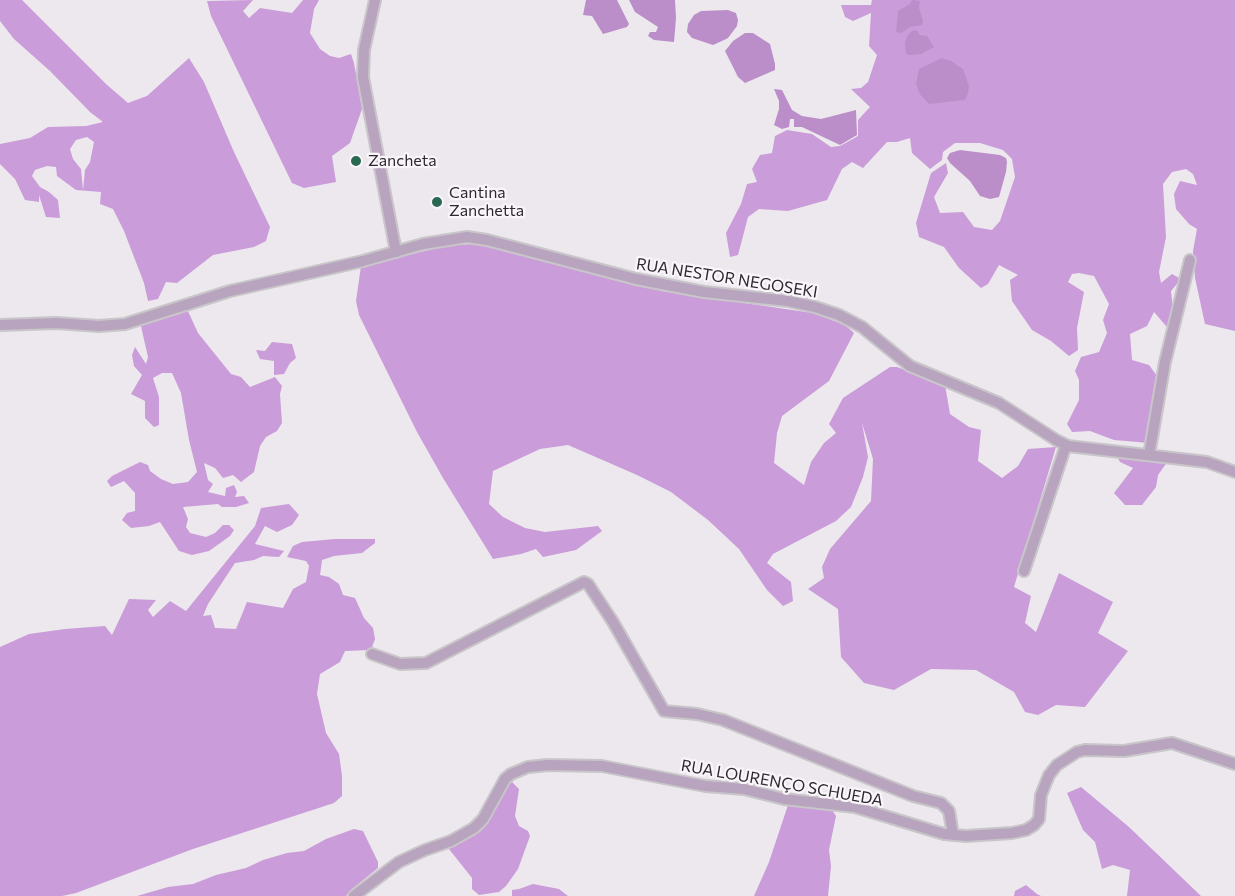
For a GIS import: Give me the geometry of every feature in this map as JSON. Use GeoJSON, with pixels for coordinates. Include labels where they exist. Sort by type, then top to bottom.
{"type":"FeatureCollection","features":[{"type":"Feature","properties":{"kind":"street"},"geometry":{"type":"LineString","coordinates":[[375,0],[364,50],[363,77],[396,252]]}},
{"type":"Feature","properties":{"kind":"street","name":"RUA NESTOR NEGOSEKI"},"geometry":{"type":"LineString","coordinates":[[0,325],[125,324],[230,291],[446,239],[477,238],[636,279],[704,292],[815,307],[839,315],[862,327],[910,366],[999,403],[1066,445],[1207,462],[1235,472]]}},
{"type":"Feature","properties":{"kind":"street"},"geometry":{"type":"LineString","coordinates":[[1149,455],[1165,362],[1190,260]]}},
{"type":"Feature","properties":{"kind":"street"},"geometry":{"type":"LineString","coordinates":[[1024,571],[1066,445]]}},
{"type":"Feature","properties":{"kind":"street"},"geometry":{"type":"LineString","coordinates":[[372,654],[400,664],[426,663],[584,582],[588,584],[613,622],[664,711],[703,715],[723,720],[913,795],[941,803],[949,811],[953,835]]}},
{"type":"Feature","properties":{"kind":"street","name":"RUA LOURENÇO SCHUEDA"},"geometry":{"type":"LineString","coordinates":[[354,896],[399,862],[451,841],[474,828],[483,819],[501,784],[510,774],[528,767],[602,766],[705,786],[744,789],[784,799],[855,807],[932,831],[953,835],[1011,833],[1026,830],[1034,825],[1039,819],[1041,795],[1049,775],[1066,757],[1085,750],[1124,751],[1172,743],[1235,764]]}},
{"type":"Feature","properties":{"kind":"shaded area"},"geometry":{"type":"Polygon","coordinates":[[[0,0],[22,0],[128,103],[147,96],[189,58],[204,82],[270,227],[266,241],[254,247],[213,255],[177,283],[166,282],[158,299],[148,301],[144,283],[124,231],[113,209],[100,204],[101,192],[76,190],[57,176],[56,167],[47,166],[35,170],[32,176],[40,187],[58,200],[60,218],[46,217],[39,195],[39,202],[25,200],[15,179],[0,164],[0,144],[30,138],[48,127],[86,126],[103,122],[14,39],[0,21],[0,0]],[[87,137],[76,140],[70,149],[73,159],[81,169],[83,190],[85,170],[90,162],[94,142],[87,137]]]}},
{"type":"Feature","properties":{"kind":"shaded area"},"geometry":{"type":"Polygon","coordinates":[[[253,0],[243,11],[249,18],[260,8],[292,13],[303,0],[319,0],[314,9],[310,33],[320,49],[330,56],[339,58],[351,54],[362,109],[350,143],[332,156],[336,182],[304,188],[292,183],[211,16],[207,1],[253,0]]]}},
{"type":"Feature","properties":{"kind":"shaded area"},"geometry":{"type":"Polygon","coordinates":[[[586,0],[617,0],[629,24],[627,27],[603,34],[592,16],[583,15],[586,0]]]}},
{"type":"Feature","properties":{"kind":"shaded area"},"geometry":{"type":"Polygon","coordinates":[[[629,0],[675,0],[674,42],[654,40],[648,36],[650,32],[656,32],[658,27],[635,12],[629,0]]]}},
{"type":"Feature","properties":{"kind":"shaded area"},"geometry":{"type":"Polygon","coordinates":[[[872,0],[1235,0],[1235,331],[1205,324],[1195,278],[1193,251],[1197,229],[1189,224],[1176,209],[1174,194],[1180,181],[1197,185],[1193,174],[1186,169],[1172,172],[1163,184],[1166,237],[1159,272],[1161,283],[1172,274],[1181,279],[1171,291],[1174,319],[1171,328],[1166,326],[1154,312],[1147,326],[1130,334],[1132,360],[1149,365],[1160,380],[1149,443],[1114,440],[1090,431],[1072,432],[1067,424],[1079,400],[1079,380],[1075,371],[1081,357],[1099,352],[1107,333],[1103,320],[1109,304],[1094,276],[1072,274],[1068,282],[1084,292],[1077,328],[1078,350],[1069,356],[1051,341],[1032,330],[1012,301],[1010,280],[1018,275],[999,265],[988,284],[981,288],[959,268],[944,247],[919,237],[916,223],[931,173],[946,163],[948,173],[934,197],[940,213],[963,212],[974,227],[992,230],[1000,221],[1015,177],[1012,159],[1003,150],[980,143],[955,143],[943,152],[942,160],[930,169],[912,153],[910,138],[887,142],[863,168],[852,162],[842,169],[827,200],[788,211],[759,209],[748,217],[738,255],[730,257],[726,233],[741,204],[747,184],[757,182],[752,169],[760,155],[772,153],[775,136],[787,130],[812,134],[831,147],[840,146],[858,136],[858,120],[870,107],[851,89],[861,88],[868,82],[877,55],[869,46],[871,13],[853,21],[845,17],[841,5],[871,5],[872,0]]]}},
{"type":"Feature","properties":{"kind":"shaded area"},"geometry":{"type":"Polygon","coordinates":[[[912,0],[920,1],[922,25],[910,27],[901,33],[896,32],[898,11],[910,4],[912,0]]]}},
{"type":"Feature","properties":{"kind":"shaded area"},"geometry":{"type":"Polygon","coordinates":[[[728,10],[736,13],[738,20],[737,26],[728,38],[713,45],[692,38],[687,32],[688,24],[694,15],[701,11],[728,10]]]}},
{"type":"Feature","properties":{"kind":"shaded area"},"geometry":{"type":"Polygon","coordinates":[[[916,30],[920,35],[927,36],[934,47],[921,54],[906,54],[905,43],[908,35],[916,30]]]}},
{"type":"Feature","properties":{"kind":"shaded area"},"geometry":{"type":"Polygon","coordinates":[[[745,33],[753,33],[770,44],[775,70],[745,83],[738,77],[725,51],[733,41],[745,33]]]}},
{"type":"Feature","properties":{"kind":"shaded area"},"geometry":{"type":"Polygon","coordinates":[[[942,58],[963,69],[969,86],[965,100],[929,104],[920,94],[916,84],[919,69],[942,58]]]}},
{"type":"Feature","properties":{"kind":"shaded area"},"geometry":{"type":"Polygon","coordinates":[[[774,89],[782,90],[792,110],[802,116],[821,119],[856,110],[857,135],[840,145],[802,127],[794,127],[794,119],[790,119],[789,127],[782,129],[774,125],[779,101],[774,89]]]}},
{"type":"Feature","properties":{"kind":"shaded area"},"geometry":{"type":"Polygon","coordinates":[[[960,150],[1000,155],[1006,158],[1006,172],[999,197],[990,199],[980,196],[970,181],[950,163],[947,158],[950,153],[960,150]]]}},
{"type":"Feature","properties":{"kind":"shaded area"},"geometry":{"type":"Polygon","coordinates":[[[485,243],[662,291],[813,313],[845,325],[854,333],[829,381],[782,416],[777,433],[774,463],[804,485],[811,462],[824,443],[836,433],[829,424],[843,398],[890,367],[897,367],[945,385],[950,414],[969,427],[981,430],[978,461],[1002,478],[1018,466],[1028,449],[1056,447],[1014,587],[1031,596],[1025,623],[1036,632],[1059,573],[1113,602],[1098,633],[1128,651],[1085,707],[1056,705],[1038,715],[1025,712],[1014,692],[976,670],[931,669],[894,690],[864,683],[841,657],[838,609],[808,589],[824,578],[822,567],[830,549],[871,501],[873,459],[862,423],[868,457],[851,507],[836,521],[773,554],[767,563],[791,582],[793,601],[783,606],[767,590],[739,549],[708,520],[671,492],[568,445],[540,449],[493,471],[489,504],[503,517],[525,528],[545,532],[598,526],[602,531],[576,550],[543,557],[536,549],[493,559],[417,432],[359,315],[356,301],[361,266],[446,246],[485,243]]]}},
{"type":"Feature","properties":{"kind":"shaded area"},"geometry":{"type":"Polygon","coordinates":[[[187,309],[198,333],[231,374],[241,377],[250,387],[275,377],[282,386],[280,394],[282,423],[277,431],[266,437],[260,446],[254,472],[241,482],[233,475],[223,478],[215,468],[204,463],[208,480],[213,484],[208,492],[225,496],[226,488],[234,485],[237,492],[235,497],[244,496],[249,503],[236,507],[222,507],[218,504],[183,507],[188,519],[186,527],[190,533],[206,537],[215,533],[223,525],[229,525],[234,530],[230,536],[209,551],[192,555],[179,551],[160,522],[131,528],[122,520],[127,513],[135,511],[135,493],[124,481],[111,487],[107,481],[112,476],[140,462],[148,465],[150,471],[161,479],[173,484],[188,482],[197,472],[181,393],[172,373],[162,373],[153,378],[159,397],[159,425],[154,427],[145,418],[145,401],[131,394],[142,375],[134,366],[132,355],[135,347],[146,364],[148,357],[140,322],[187,309]]]}},
{"type":"Feature","properties":{"kind":"shaded area"},"geometry":{"type":"Polygon","coordinates":[[[272,342],[292,344],[296,358],[284,374],[274,375],[274,361],[260,359],[256,350],[265,351],[272,342]]]}},
{"type":"Feature","properties":{"kind":"shaded area"},"geometry":{"type":"Polygon","coordinates":[[[1116,455],[1168,461],[1158,475],[1156,487],[1142,505],[1125,505],[1114,493],[1133,468],[1120,462],[1116,455]]]}},
{"type":"Feature","properties":{"kind":"shaded area"},"geometry":{"type":"Polygon","coordinates":[[[289,504],[299,515],[292,525],[277,532],[265,526],[255,544],[284,551],[279,557],[263,556],[235,563],[208,604],[203,616],[211,615],[215,628],[236,629],[247,602],[283,608],[293,589],[306,582],[309,566],[306,561],[287,557],[293,546],[302,542],[335,539],[375,539],[375,543],[362,553],[334,556],[322,560],[320,575],[329,577],[339,584],[343,595],[355,598],[364,618],[373,628],[375,639],[371,650],[345,651],[340,662],[320,674],[317,694],[326,733],[339,754],[342,796],[334,803],[193,849],[76,893],[62,896],[0,896],[0,647],[29,634],[65,629],[105,626],[112,635],[129,599],[156,600],[148,610],[153,617],[170,601],[186,611],[255,526],[261,508],[289,504]]]}},
{"type":"Feature","properties":{"kind":"shaded area"},"geometry":{"type":"Polygon","coordinates":[[[512,782],[519,789],[515,816],[519,826],[528,831],[530,836],[518,869],[506,886],[499,892],[479,895],[472,889],[472,878],[449,849],[460,840],[507,783],[512,782]]]}},
{"type":"Feature","properties":{"kind":"shaded area"},"geometry":{"type":"Polygon","coordinates":[[[1081,787],[1129,827],[1201,896],[1127,896],[1130,870],[1113,865],[1102,869],[1095,842],[1083,830],[1067,793],[1081,787]]]}},
{"type":"Feature","properties":{"kind":"shaded area"},"geometry":{"type":"Polygon","coordinates":[[[789,802],[832,810],[836,816],[829,850],[831,866],[828,896],[754,896],[769,862],[789,802]]]}},
{"type":"Feature","properties":{"kind":"shaded area"},"geometry":{"type":"Polygon","coordinates":[[[354,829],[363,831],[378,862],[378,868],[346,896],[137,896],[168,887],[193,884],[216,875],[246,868],[263,860],[304,851],[326,839],[354,829]]]}},
{"type":"Feature","properties":{"kind":"shaded area"},"geometry":{"type":"Polygon","coordinates":[[[533,884],[559,889],[568,896],[512,896],[512,890],[533,884]]]}},
{"type":"Feature","properties":{"kind":"shaded area"},"geometry":{"type":"Polygon","coordinates":[[[1026,885],[1041,896],[1014,896],[1015,891],[1026,885]]]}},
{"type":"Feature","properties":{"kind":"place","name":"Zancheta"},"geometry":{"type":"Point","coordinates":[356,161]}},
{"type":"Feature","properties":{"kind":"place","name":"Cantina Zanchetta"},"geometry":{"type":"Point","coordinates":[437,202]}}]}
